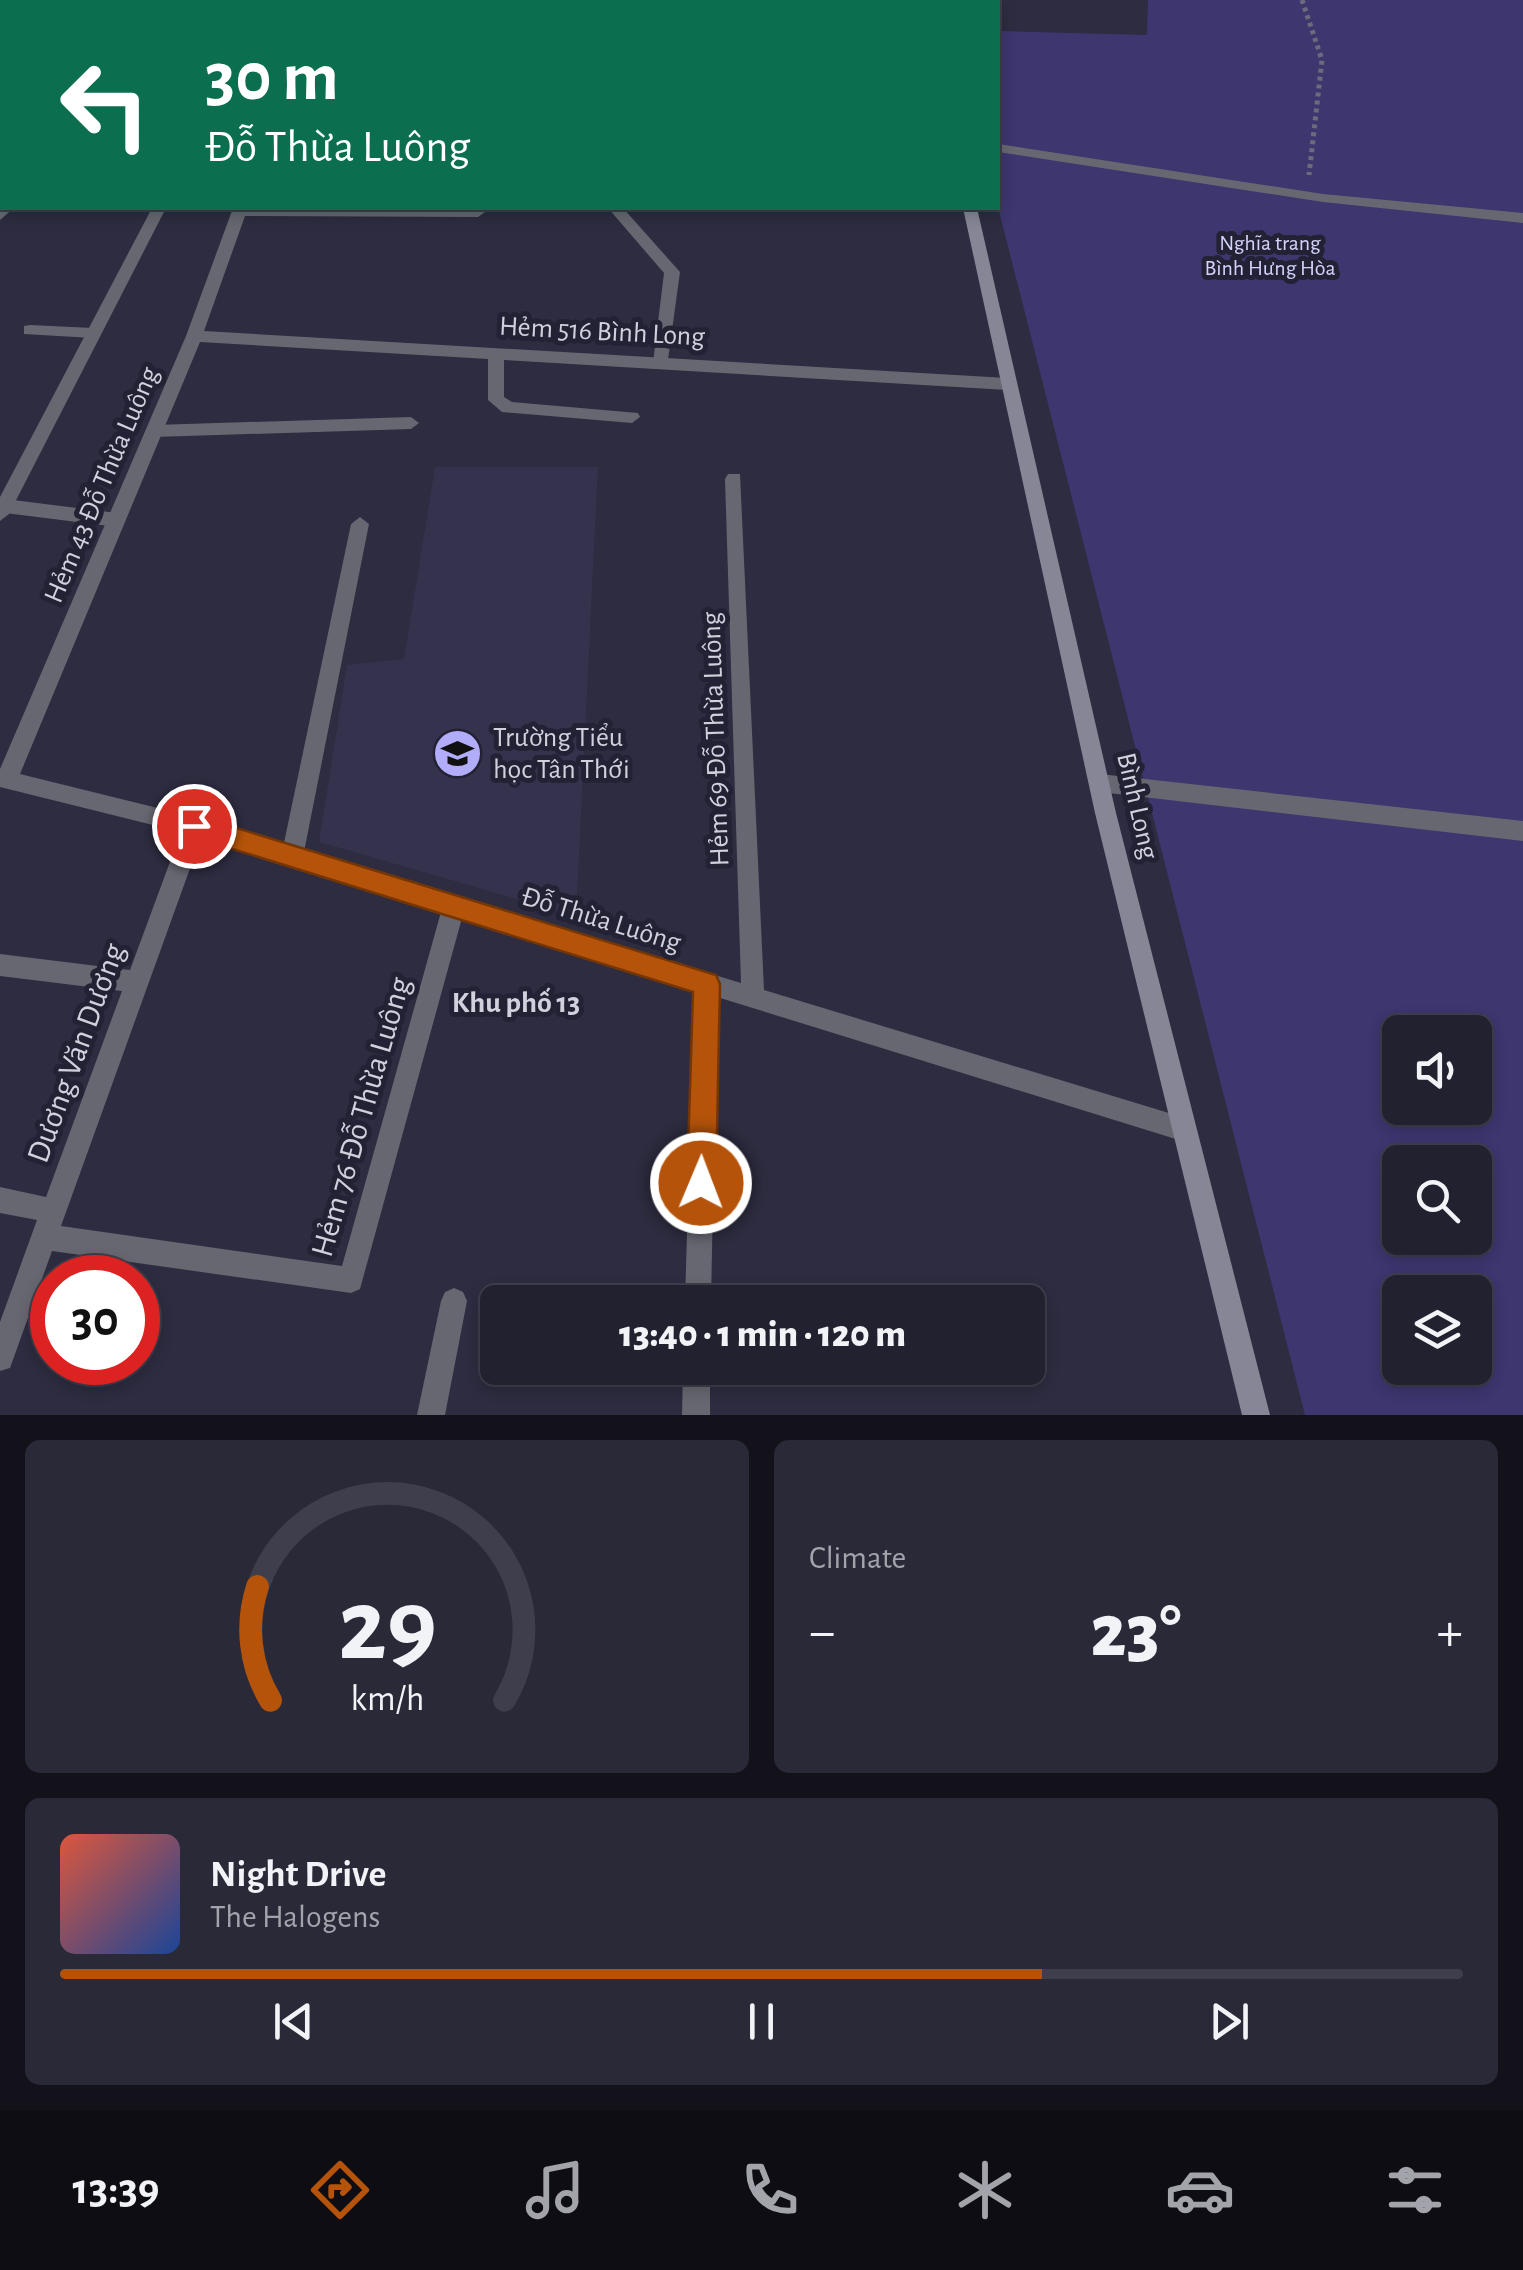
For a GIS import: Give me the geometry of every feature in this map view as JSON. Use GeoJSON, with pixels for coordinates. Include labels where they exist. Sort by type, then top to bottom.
{"type":"FeatureCollection","features":[{"type":"Feature","properties":{"kind":"main road","name":"Bình Long"},"geometry":{"type":"LineString","coordinates":[[970,210],[1007,384],[1182,1129],[1256,1415]]}},
{"type":"Feature","properties":{"kind":"street"},"geometry":{"type":"LineString","coordinates":[[1000,148],[1307,196],[1523,218]]}},
{"type":"Feature","properties":{"kind":"street"},"geometry":{"type":"LineString","coordinates":[[117,520],[4,502],[157,210]]}},
{"type":"Feature","properties":{"kind":"street","name":"Hẻm 43 Đỗ Thừa Luông"},"geometry":{"type":"LineString","coordinates":[[4,779],[194,336],[239,210]]}},
{"type":"Feature","properties":{"kind":"street"},"geometry":{"type":"LineString","coordinates":[[319,210],[478,212]]}},
{"type":"Feature","properties":{"kind":"street"},"geometry":{"type":"LineString","coordinates":[[616,210],[672,272],[661,363]]}},
{"type":"Feature","properties":{"kind":"street"},"geometry":{"type":"LineString","coordinates":[[30,330],[93,333]]}},
{"type":"Feature","properties":{"kind":"street","name":"Hẻm 516 Bình Long"},"geometry":{"type":"LineString","coordinates":[[194,336],[1007,384]]}},
{"type":"Feature","properties":{"kind":"street"},"geometry":{"type":"LineString","coordinates":[[496,352],[496,400],[508,408],[632,417]]}},
{"type":"Feature","properties":{"kind":"street"},"geometry":{"type":"LineString","coordinates":[[154,431],[411,424]]}},
{"type":"Feature","properties":{"kind":"street","name":"Hẻm 69 Đỗ Thừa Luông"},"geometry":{"type":"LineString","coordinates":[[734,480],[753,998]]}},
{"type":"Feature","properties":{"kind":"street"},"geometry":{"type":"LineString","coordinates":[[292,857],[360,524]]}},
{"type":"Feature","properties":{"kind":"street","name":"Đỗ Thừa Luông"},"geometry":{"type":"LineString","coordinates":[[4,779],[194,826],[1182,1129]]}},
{"type":"Feature","properties":{"kind":"street"},"geometry":{"type":"LineString","coordinates":[[1100,782],[1523,832]]}},
{"type":"Feature","properties":{"kind":"street","name":"Dương Văn Dương"},"geometry":{"type":"LineString","coordinates":[[0,1358],[194,826]]}},
{"type":"Feature","properties":{"kind":"street","name":"Hẻm 76 Đỗ Thừa Luông"},"geometry":{"type":"LineString","coordinates":[[44,1237],[351,1280],[454,906]]}},
{"type":"Feature","properties":{"kind":"street"},"geometry":{"type":"LineString","coordinates":[[0,965],[136,982]]}},
{"type":"Feature","properties":{"kind":"street"},"geometry":{"type":"LineString","coordinates":[[698,1285],[706,984]]}},
{"type":"Feature","properties":{"kind":"street"},"geometry":{"type":"LineString","coordinates":[[0,1200],[54,1210]]}},
{"type":"Feature","properties":{"kind":"street"},"geometry":{"type":"LineString","coordinates":[[430,1415],[454,1301]]}},
{"type":"Feature","properties":{"kind":"street"},"geometry":{"type":"LineString","coordinates":[[696,1415],[697,1385]]}},
{"type":"Feature","properties":{"kind":"path"},"geometry":{"type":"LineString","coordinates":[[1302,0],[1322,60],[1307,196]]}},
{"type":"Feature","properties":{"kind":"shaded area","name":"Trường Tiểu học Tân Thới"},"geometry":{"type":"Polygon","coordinates":[[[435,467],[598,467],[576,916],[319,842],[347,665],[404,659],[435,467]]]}},
{"type":"Feature","properties":{"kind":"green space","name":"Nghĩa trang Bình Hưng Hòa"},"geometry":{"type":"Polygon","coordinates":[[[1148,0],[1523,0],[1523,1415],[1305,1415],[1000,210],[1000,31],[1147,35],[1148,0]]]}},
{"type":"Feature","properties":{"kind":"place","name":"Trường Tiểu học Tân Thới"},"geometry":{"type":"Point","coordinates":[458,754]}},
{"type":"Feature","properties":{"kind":"district","name":"Khu phố 13"},"geometry":{"type":"Point","coordinates":[516,1003]}},
{"type":"Feature","properties":{"kind":"route"},"geometry":{"type":"LineString","coordinates":[[194,826],[706,984],[701,1183]]}}]}
